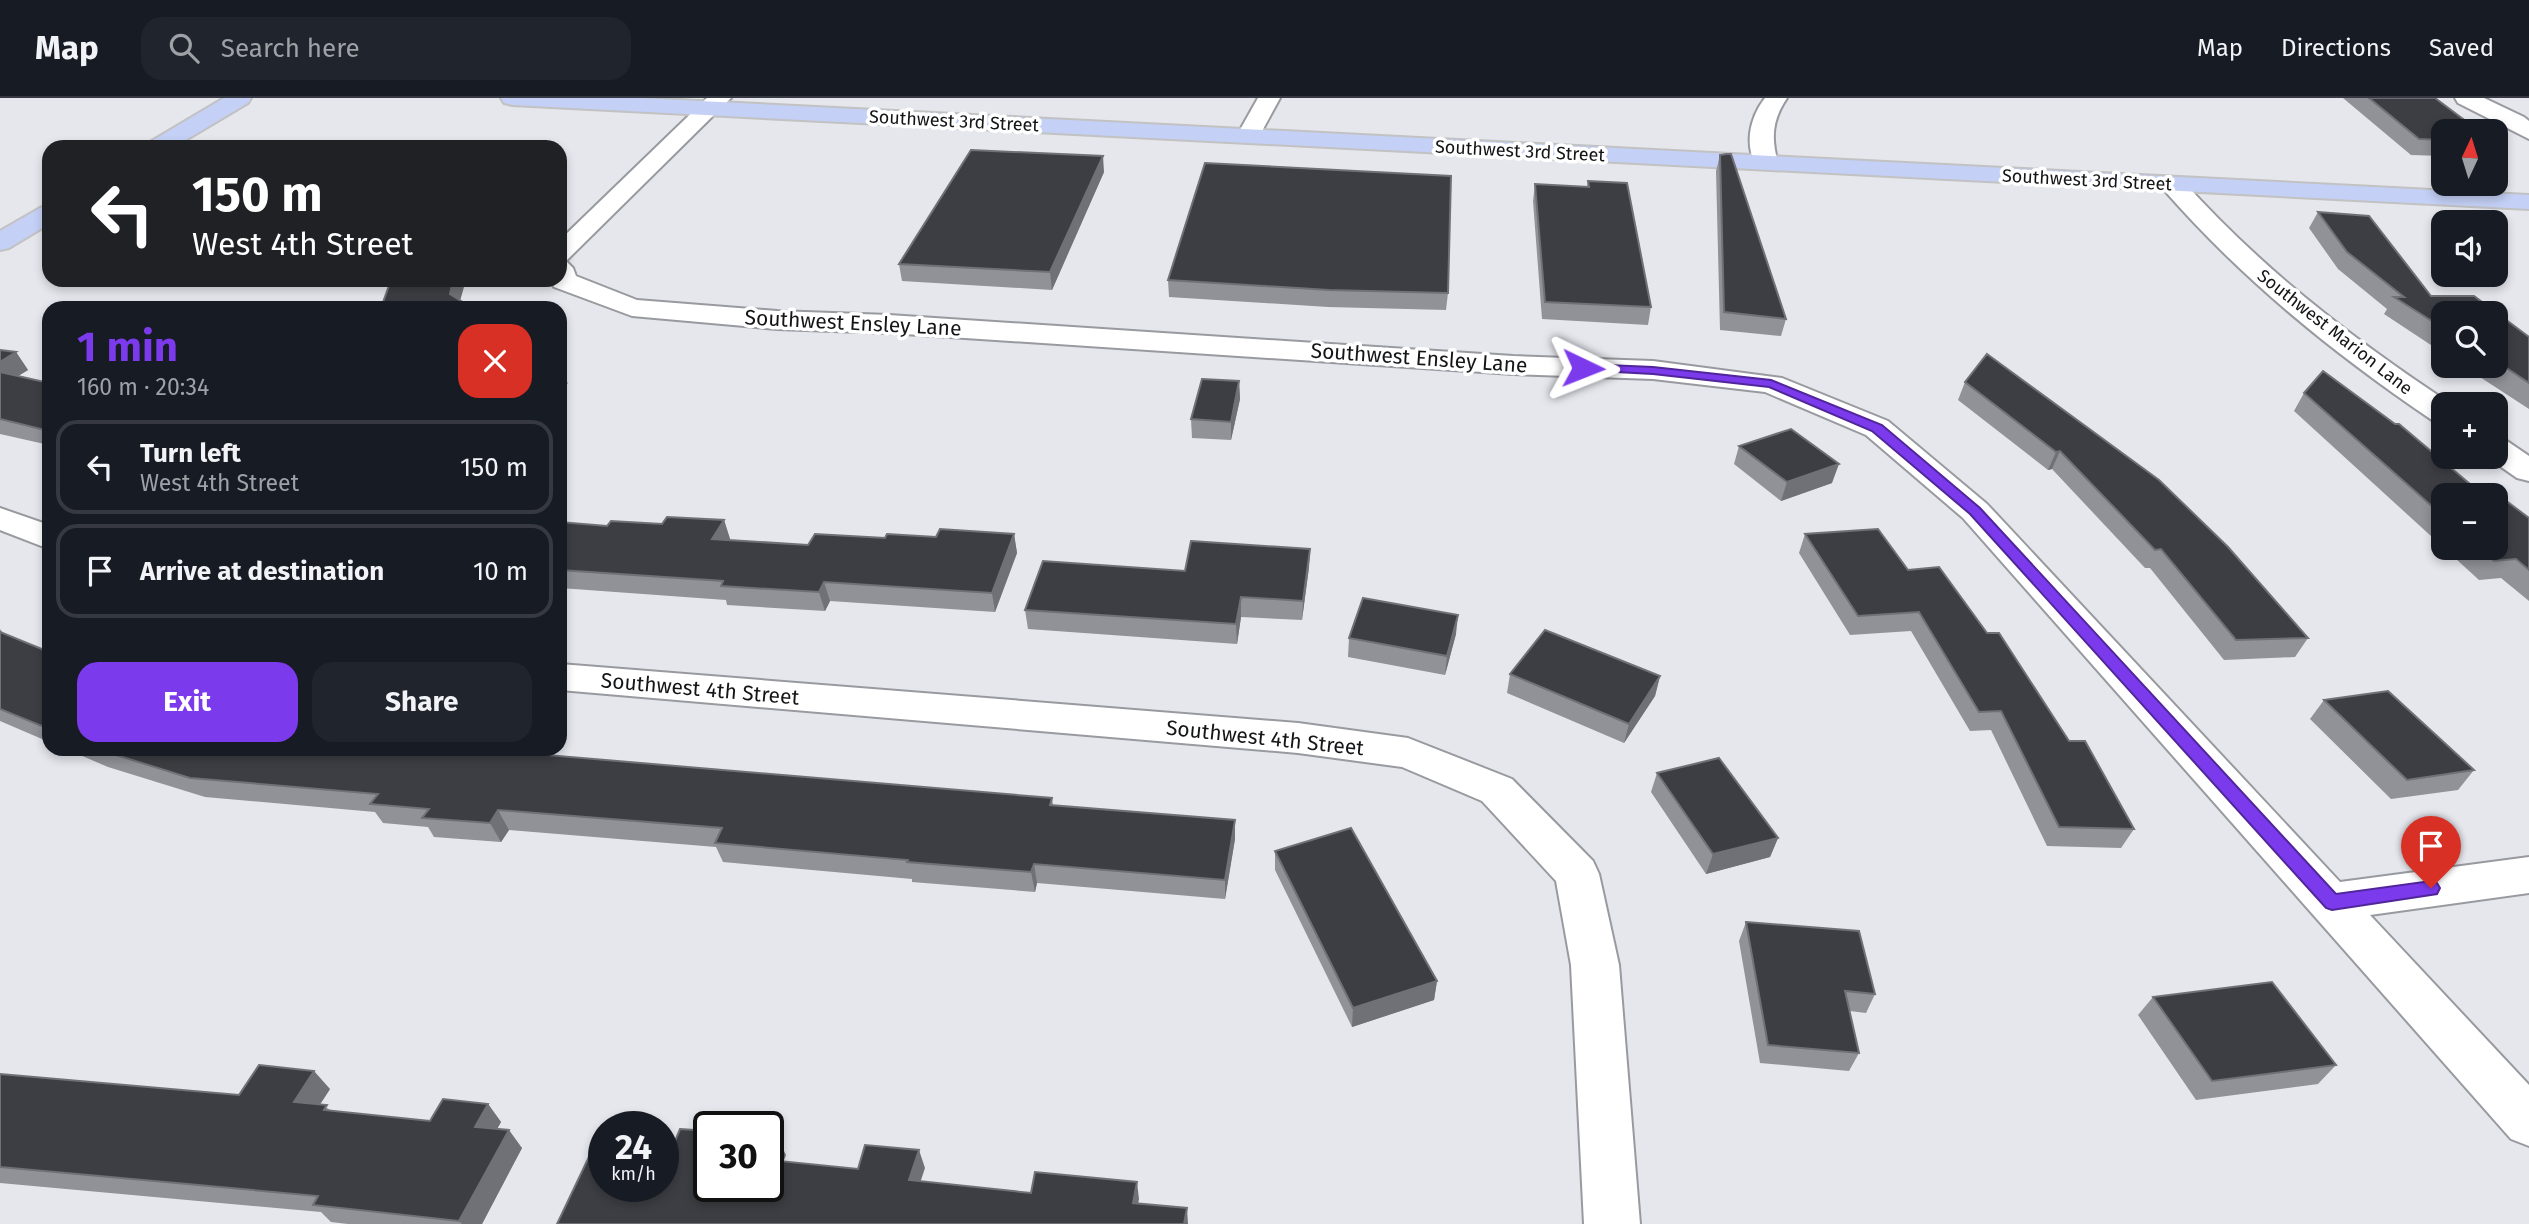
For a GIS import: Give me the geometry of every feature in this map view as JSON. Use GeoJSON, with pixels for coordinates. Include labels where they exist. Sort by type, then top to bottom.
{"type":"FeatureCollection","features":[{"type":"Feature","properties":{"kind":"main road"},"geometry":{"type":"LineString","coordinates":[[170,140],[240,98]]}},
{"type":"Feature","properties":{"kind":"main road","name":"Southwest 3rd Street"},"geometry":{"type":"LineString","coordinates":[[512,98],[714,103],[1248,138],[2529,202]]}},
{"type":"Feature","properties":{"kind":"main road"},"geometry":{"type":"LineString","coordinates":[[0,242],[42,216]]}},
{"type":"Feature","properties":{"kind":"street"},"geometry":{"type":"LineString","coordinates":[[1248,138],[1269,98]]}},
{"type":"Feature","properties":{"kind":"street"},"geometry":{"type":"LineString","coordinates":[[1766,163],[1760,144],[1764,112],[1776,98]]}},
{"type":"Feature","properties":{"kind":"street"},"geometry":{"type":"LineString","coordinates":[[2466,98],[2516,122],[2529,132]]}},
{"type":"Feature","properties":{"kind":"street"},"geometry":{"type":"LineString","coordinates":[[567,248],[714,103]]}},
{"type":"Feature","properties":{"kind":"street","name":"Southwest Marion Lane"},"geometry":{"type":"LineString","coordinates":[[2173,185],[2277,292],[2378,371],[2431,406]]}},
{"type":"Feature","properties":{"kind":"street","name":"Southwest Ensley Lane"},"geometry":{"type":"LineString","coordinates":[[567,282],[632,308],[777,320],[889,324],[1513,365],[1653,370],[1771,384],[1877,428],[1975,511],[2529,1122]]}},
{"type":"Feature","properties":{"kind":"street"},"geometry":{"type":"LineString","coordinates":[[2508,456],[2529,471]]}},
{"type":"Feature","properties":{"kind":"street"},"geometry":{"type":"LineString","coordinates":[[0,518],[42,535]]}},
{"type":"Feature","properties":{"kind":"street","name":"Southwest 4th Street"},"geometry":{"type":"LineString","coordinates":[[567,678],[1297,738],[1408,753],[1497,790],[1577,874],[1595,965],[1612,1224]]}},
{"type":"Feature","properties":{"kind":"street"},"geometry":{"type":"LineString","coordinates":[[2332,902],[2529,875]]}},
{"type":"Feature","properties":{"kind":"building"},"geometry":{"type":"Polygon","coordinates":[[[2369,98],[2435,98],[2463,119],[2431,119],[2431,140],[2419,139],[2369,98]]]}},
{"type":"Feature","properties":{"kind":"building"},"geometry":{"type":"Polygon","coordinates":[[[971,150],[1103,156],[1050,272],[899,264],[971,150]]]}},
{"type":"Feature","properties":{"kind":"building"},"geometry":{"type":"Polygon","coordinates":[[[1731,154],[1786,319],[1724,312],[1720,155],[1731,154]]]}},
{"type":"Feature","properties":{"kind":"building"},"geometry":{"type":"Polygon","coordinates":[[[1205,163],[1451,176],[1448,293],[1329,290],[1168,280],[1205,163]]]}},
{"type":"Feature","properties":{"kind":"building"},"geometry":{"type":"Polygon","coordinates":[[[1588,181],[1627,183],[1651,307],[1545,302],[1535,184],[1589,187],[1588,181]]]}},
{"type":"Feature","properties":{"kind":"building"},"geometry":{"type":"Polygon","coordinates":[[[2318,212],[2369,216],[2431,296],[2474,296],[2481,301],[2431,301],[2431,320],[2394,297],[2404,297],[2347,252],[2318,212]]]}},
{"type":"Feature","properties":{"kind":"building"},"geometry":{"type":"Polygon","coordinates":[[[388,287],[452,287],[450,294],[461,301],[384,301],[388,287]]]}},
{"type":"Feature","properties":{"kind":"building"},"geometry":{"type":"Polygon","coordinates":[[[2508,321],[2529,337],[2529,383],[2508,369],[2508,321]]]}},
{"type":"Feature","properties":{"kind":"building"},"geometry":{"type":"Polygon","coordinates":[[[0,350],[16,352],[0,362],[0,350]]]}},
{"type":"Feature","properties":{"kind":"building"},"geometry":{"type":"Polygon","coordinates":[[[1987,354],[2159,480],[2228,547],[2308,638],[2236,640],[2161,549],[2155,550],[2060,451],[2056,452],[1965,382],[1987,354]]]}},
{"type":"Feature","properties":{"kind":"building"},"geometry":{"type":"Polygon","coordinates":[[[2323,371],[2395,424],[2399,424],[2431,451],[2431,469],[2452,469],[2469,483],[2431,483],[2431,505],[2304,393],[2323,371]]]}},
{"type":"Feature","properties":{"kind":"building"},"geometry":{"type":"Polygon","coordinates":[[[0,372],[42,381],[42,429],[0,419],[0,372]]]}},
{"type":"Feature","properties":{"kind":"building"},"geometry":{"type":"Polygon","coordinates":[[[1202,379],[1239,381],[1231,422],[1191,419],[1202,379]]]}},
{"type":"Feature","properties":{"kind":"building"},"geometry":{"type":"Polygon","coordinates":[[[1791,429],[1839,464],[1787,482],[1739,446],[1791,429]]]}},
{"type":"Feature","properties":{"kind":"building"},"geometry":{"type":"Polygon","coordinates":[[[2508,502],[2529,518],[2529,570],[2516,559],[2508,560],[2508,502]]]}},
{"type":"Feature","properties":{"kind":"building"},"geometry":{"type":"Polygon","coordinates":[[[667,517],[724,520],[712,539],[808,545],[815,534],[885,538],[887,534],[936,537],[940,529],[1014,534],[992,593],[824,582],[819,592],[721,586],[723,581],[567,570],[567,523],[607,526],[611,521],[662,524],[667,517]]]}},
{"type":"Feature","properties":{"kind":"building"},"geometry":{"type":"Polygon","coordinates":[[[1878,529],[1908,570],[1939,567],[1987,633],[1999,633],[2069,741],[2085,741],[2134,829],[2059,827],[2001,711],[1979,712],[1919,612],[1858,616],[1805,534],[1878,529]]]}},
{"type":"Feature","properties":{"kind":"building"},"geometry":{"type":"Polygon","coordinates":[[[1191,541],[1310,549],[1303,601],[1241,597],[1236,624],[1025,610],[1043,561],[1185,571],[1191,541]]]}},
{"type":"Feature","properties":{"kind":"building"},"geometry":{"type":"Polygon","coordinates":[[[1363,598],[1458,615],[1447,656],[1349,638],[1363,598]]]}},
{"type":"Feature","properties":{"kind":"building"},"geometry":{"type":"Polygon","coordinates":[[[1545,630],[1660,676],[1629,724],[1510,674],[1545,630]]]}},
{"type":"Feature","properties":{"kind":"building"},"geometry":{"type":"Polygon","coordinates":[[[0,632],[42,649],[42,726],[0,709],[0,632]]]}},
{"type":"Feature","properties":{"kind":"building"},"geometry":{"type":"Polygon","coordinates":[[[2388,691],[2474,770],[2407,780],[2324,700],[2388,691]]]}},
{"type":"Feature","properties":{"kind":"building"},"geometry":{"type":"Polygon","coordinates":[[[119,756],[558,756],[1052,798],[1050,805],[1235,820],[1225,880],[1034,864],[1031,872],[907,862],[908,860],[715,843],[722,828],[498,810],[490,823],[422,818],[429,809],[370,804],[378,794],[190,778],[119,756]]]}},
{"type":"Feature","properties":{"kind":"building"},"geometry":{"type":"Polygon","coordinates":[[[1719,758],[1778,838],[1713,854],[1657,773],[1719,758]]]}},
{"type":"Feature","properties":{"kind":"building"},"geometry":{"type":"Polygon","coordinates":[[[1351,828],[1437,981],[1353,1008],[1275,851],[1351,828]]]}},
{"type":"Feature","properties":{"kind":"building"},"geometry":{"type":"Polygon","coordinates":[[[1746,922],[1859,931],[1875,994],[1845,991],[1859,1053],[1768,1045],[1746,922]]]}},
{"type":"Feature","properties":{"kind":"building"},"geometry":{"type":"Polygon","coordinates":[[[2272,982],[2336,1065],[2212,1081],[2153,997],[2272,982]]]}},
{"type":"Feature","properties":{"kind":"building"},"geometry":{"type":"Polygon","coordinates":[[[259,1065],[314,1071],[294,1102],[327,1105],[324,1110],[430,1121],[443,1099],[488,1104],[475,1127],[509,1130],[459,1221],[313,1205],[318,1196],[0,1167],[0,1074],[239,1095],[259,1065]]]}},
{"type":"Feature","properties":{"kind":"building"},"geometry":{"type":"Polygon","coordinates":[[[680,1129],[693,1130],[693,1202],[784,1202],[784,1162],[858,1169],[865,1145],[919,1150],[909,1180],[1031,1193],[1035,1172],[1137,1182],[1133,1203],[1187,1208],[1184,1224],[557,1224],[588,1159],[588,1202],[679,1202],[680,1129]]]}},
{"type":"Feature","properties":{"kind":"route"},"geometry":{"type":"LineString","coordinates":[[1583,368],[1653,370],[1771,384],[1877,428],[1975,511],[2332,902],[2431,888]]}}]}
